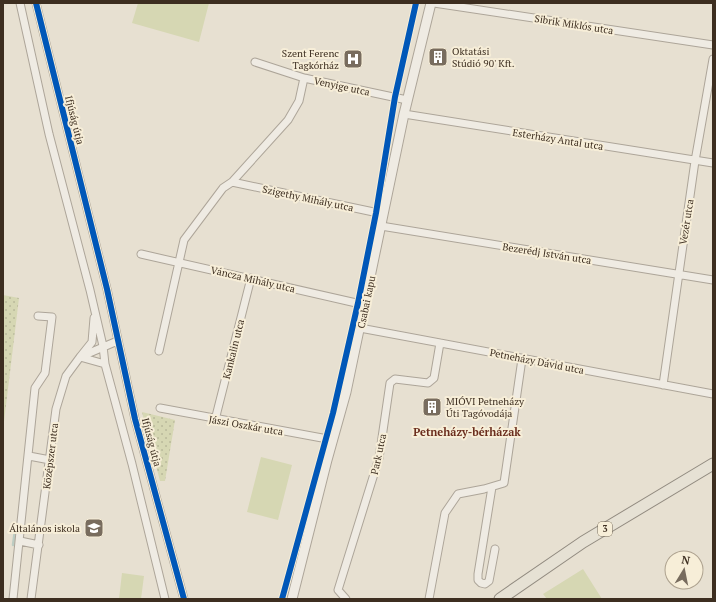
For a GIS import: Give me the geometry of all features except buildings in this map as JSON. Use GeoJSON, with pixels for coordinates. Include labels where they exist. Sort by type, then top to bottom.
{"type":"FeatureCollection","features":[{"type":"Feature","properties":{"kind":"main road","name":"3"},"geometry":{"type":"LineString","coordinates":[[500,599],[583,542],[713,464]]}},
{"type":"Feature","properties":{"kind":"street"},"geometry":{"type":"LineString","coordinates":[[20,3],[49,134],[70,209],[103,346],[105,364],[132,464],[165,599]]}},
{"type":"Feature","properties":{"kind":"street","name":"Ifjúság útja"},"geometry":{"type":"LineString","coordinates":[[36,3],[107,289],[135,418],[184,599]]}},
{"type":"Feature","properties":{"kind":"street","name":"Csabai kapu"},"geometry":{"type":"LineString","coordinates":[[292,599],[346,392],[407,100],[431,3]]}},
{"type":"Feature","properties":{"kind":"street","name":"Sibrik Miklós utca"},"geometry":{"type":"LineString","coordinates":[[434,3],[713,45]]}},
{"type":"Feature","properties":{"kind":"street","name":"Vezér utca"},"geometry":{"type":"LineString","coordinates":[[663,385],[695,160],[713,59]]}},
{"type":"Feature","properties":{"kind":"street","name":"Venyige utca"},"geometry":{"type":"LineString","coordinates":[[255,62],[304,78],[407,100]]}},
{"type":"Feature","properties":{"kind":"street"},"geometry":{"type":"LineString","coordinates":[[159,351],[184,240],[223,188],[232,182],[288,120],[299,101],[304,78]]}},
{"type":"Feature","properties":{"kind":"street","name":"Esterházy Antal utca"},"geometry":{"type":"LineString","coordinates":[[404,114],[713,163]]}},
{"type":"Feature","properties":{"kind":"street","name":"Szigethy Mihály utca"},"geometry":{"type":"LineString","coordinates":[[232,182],[383,214]]}},
{"type":"Feature","properties":{"kind":"street","name":"Bezerédj István utca"},"geometry":{"type":"LineString","coordinates":[[381,226],[713,280]]}},
{"type":"Feature","properties":{"kind":"street","name":"Váncza Mihály utca"},"geometry":{"type":"LineString","coordinates":[[141,254],[365,305]]}},
{"type":"Feature","properties":{"kind":"street","name":"Kankalin utca"},"geometry":{"type":"LineString","coordinates":[[216,420],[251,278]]}},
{"type":"Feature","properties":{"kind":"street","name":"Ifjúság útja"},"geometry":{"type":"LineString","coordinates":[[107,289],[105,293],[115,342],[124,368]]}},
{"type":"Feature","properties":{"kind":"street"},"geometry":{"type":"LineString","coordinates":[[94,312],[92,342],[80,357],[105,364]]}},
{"type":"Feature","properties":{"kind":"street","name":"Középszer utca"},"geometry":{"type":"LineString","coordinates":[[20,541],[35,388],[45,374],[52,318],[38,316]]}},
{"type":"Feature","properties":{"kind":"street","name":"Petneházy Dávid utca"},"geometry":{"type":"LineString","coordinates":[[360,328],[713,394]]}},
{"type":"Feature","properties":{"kind":"street","name":"Középszer utca"},"geometry":{"type":"LineString","coordinates":[[31,599],[40,545],[56,409],[66,376],[80,357],[115,342]]}},
{"type":"Feature","properties":{"kind":"street","name":"Park utca"},"geometry":{"type":"LineString","coordinates":[[346,599],[338,590],[379,458],[390,382],[395,379],[428,383],[434,378],[440,343]]}},
{"type":"Feature","properties":{"kind":"street"},"geometry":{"type":"LineString","coordinates":[[429,599],[445,513],[458,494],[504,483],[522,358]]}},
{"type":"Feature","properties":{"kind":"street","name":"Jászi Oszkár utca"},"geometry":{"type":"LineString","coordinates":[[160,408],[216,420],[333,440]]}},
{"type":"Feature","properties":{"kind":"street"},"geometry":{"type":"LineString","coordinates":[[29,456],[50,460]]}},
{"type":"Feature","properties":{"kind":"street"},"geometry":{"type":"LineString","coordinates":[[492,487],[478,574],[478,580],[481,583],[485,584],[489,581],[495,549]]}},
{"type":"Feature","properties":{"kind":"street"},"geometry":{"type":"LineString","coordinates":[[13,599],[20,541],[40,545]]}},
{"type":"Feature","properties":{"kind":"green space"},"geometry":{"type":"Polygon","coordinates":[[[138,3],[209,3],[199,42],[132,23],[138,3]]]}},
{"type":"Feature","properties":{"kind":"green space"},"geometry":{"type":"Polygon","coordinates":[[[3,295],[19,298],[3,430],[3,295]]]}},
{"type":"Feature","properties":{"kind":"green space"},"geometry":{"type":"Polygon","coordinates":[[[142,412],[175,420],[165,481],[160,481],[142,412]]]}},
{"type":"Feature","properties":{"kind":"green space"},"geometry":{"type":"Polygon","coordinates":[[[261,457],[292,465],[278,520],[247,512],[261,457]]]}},
{"type":"Feature","properties":{"kind":"green space"},"geometry":{"type":"Polygon","coordinates":[[[583,569],[602,599],[547,599],[543,594],[583,569]]]}},
{"type":"Feature","properties":{"kind":"green space"},"geometry":{"type":"Polygon","coordinates":[[[122,573],[144,576],[141,599],[119,599],[122,573]]]}},
{"type":"Feature","properties":{"kind":"waterway"},"geometry":{"type":"LineString","coordinates":[[13,545],[15,530]]}},
{"type":"Feature","properties":{"kind":"cycle path"},"geometry":{"type":"LineString","coordinates":[[36,3],[107,289],[135,419],[184,599]]}},
{"type":"Feature","properties":{"kind":"cycle path"},"geometry":{"type":"LineString","coordinates":[[282,599],[333,413],[358,303],[376,213],[395,97],[416,3]]}},
{"type":"Feature","properties":{"kind":"place","name":"Oktatási Stúdió 90' Kft."},"geometry":{"type":"Point","coordinates":[438,57]}},
{"type":"Feature","properties":{"kind":"place","name":"Szent Ferenc Tagkórház"},"geometry":{"type":"Point","coordinates":[353,59]}},
{"type":"Feature","properties":{"kind":"place","name":"MIÓVI Petneházy Úti Tagóvodája"},"geometry":{"type":"Point","coordinates":[432,407]}},
{"type":"Feature","properties":{"kind":"place","name":"Általános iskola"},"geometry":{"type":"Point","coordinates":[94,528]}},
{"type":"Feature","properties":{"kind":"district","name":"Petneházy-bérházak"},"geometry":{"type":"Point","coordinates":[467,432]}}]}
